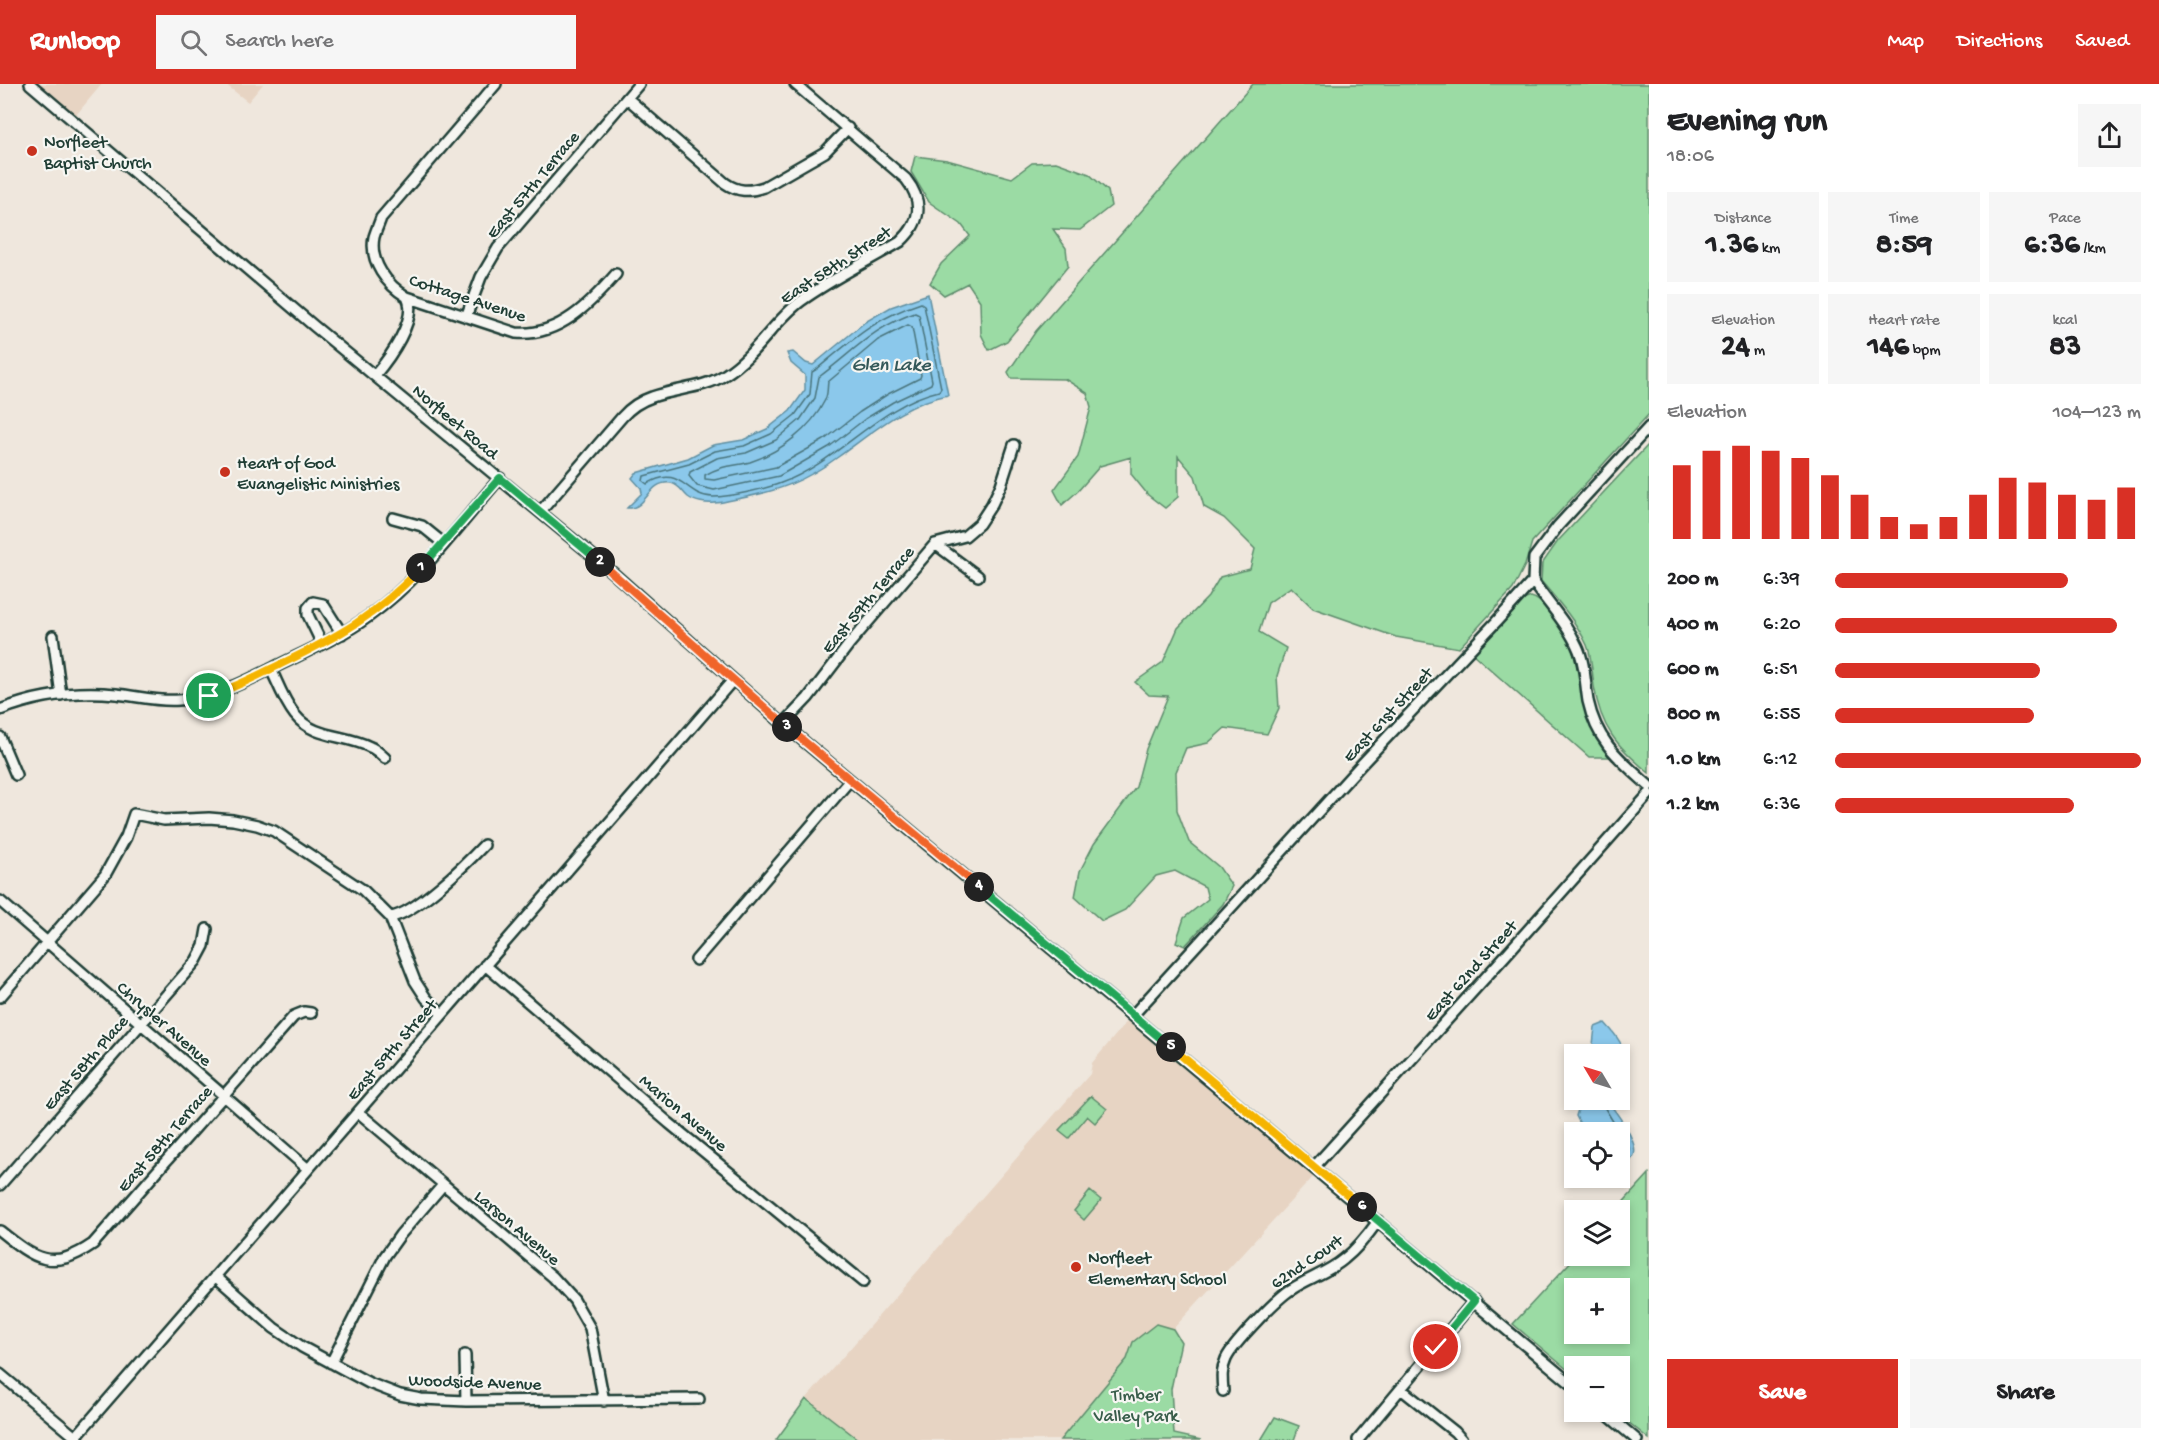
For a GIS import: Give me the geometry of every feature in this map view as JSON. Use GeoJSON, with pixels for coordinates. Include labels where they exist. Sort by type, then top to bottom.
{"type":"FeatureCollection","features":[{"type":"Feature","properties":{"kind":"street","name":"Norfleet Road"},"geometry":{"type":"LineString","coordinates":[[30,84],[314,326],[612,572],[782,723],[1564,1378]]}},
{"type":"Feature","properties":{"kind":"street","name":"Cottage Avenue"},"geometry":{"type":"LineString","coordinates":[[496,84],[381,218],[374,238],[375,259],[381,273],[397,291],[407,297],[516,333],[528,334],[543,332],[558,325],[581,309],[616,274]]}},
{"type":"Feature","properties":{"kind":"street","name":"East 57th Terrace"},"geometry":{"type":"LineString","coordinates":[[466,317],[481,277],[498,249],[639,84]]}},
{"type":"Feature","properties":{"kind":"street"},"geometry":{"type":"LineString","coordinates":[[627,98],[725,183],[742,190],[753,191],[825,152],[848,128],[795,84]]}},
{"type":"Feature","properties":{"kind":"street","name":"East 58th Street"},"geometry":{"type":"LineString","coordinates":[[540,512],[632,407],[651,397],[713,382],[725,375],[742,362],[780,320],[801,301],[900,242],[910,233],[915,224],[918,209],[913,187],[848,128]]}},
{"type":"Feature","properties":{"kind":"street"},"geometry":{"type":"LineString","coordinates":[[375,375],[390,358],[402,335],[410,303],[407,297]]}},
{"type":"Feature","properties":{"kind":"street","name":"East 61st Street"},"geometry":{"type":"LineString","coordinates":[[1133,1015],[1533,580],[1534,558],[1558,526],[1649,427]]}},
{"type":"Feature","properties":{"kind":"street","name":"East 59th Terrace"},"geometry":{"type":"LineString","coordinates":[[782,723],[808,698],[850,643],[935,544],[965,536],[979,524],[1001,485],[1014,445]]}},
{"type":"Feature","properties":{"kind":"street"},"geometry":{"type":"LineString","coordinates":[[0,710],[33,700],[61,695],[115,694],[162,700],[194,699],[225,691],[342,634],[369,616],[393,596],[500,478]]}},
{"type":"Feature","properties":{"kind":"street"},"geometry":{"type":"LineString","coordinates":[[393,518],[422,526],[443,543]]}},
{"type":"Feature","properties":{"kind":"street"},"geometry":{"type":"LineString","coordinates":[[935,544],[978,576]]}},
{"type":"Feature","properties":{"kind":"street"},"geometry":{"type":"LineString","coordinates":[[1533,580],[1542,595],[1562,618],[1578,648],[1596,729],[1616,756],[1649,786]]}},
{"type":"Feature","properties":{"kind":"street"},"geometry":{"type":"LineString","coordinates":[[322,644],[308,615],[308,608],[313,602],[323,604],[342,634]]}},
{"type":"Feature","properties":{"kind":"street"},"geometry":{"type":"LineString","coordinates":[[54,636],[61,695]]}},
{"type":"Feature","properties":{"kind":"street"},"geometry":{"type":"LineString","coordinates":[[271,669],[288,705],[303,723],[327,735],[373,748],[385,758]]}},
{"type":"Feature","properties":{"kind":"street","name":"East 59th Street"},"geometry":{"type":"LineString","coordinates":[[76,1439],[733,680]]}},
{"type":"Feature","properties":{"kind":"street"},"geometry":{"type":"LineString","coordinates":[[0,737],[15,775]]}},
{"type":"Feature","properties":{"kind":"street"},"geometry":{"type":"LineString","coordinates":[[696,960],[850,780]]}},
{"type":"Feature","properties":{"kind":"street","name":"East 62nd Street"},"geometry":{"type":"LineString","coordinates":[[1314,1167],[1649,794]]}},
{"type":"Feature","properties":{"kind":"street"},"geometry":{"type":"LineString","coordinates":[[0,997],[105,875],[126,837],[134,814],[164,820],[233,820],[274,831],[363,890],[390,916],[415,981],[426,998],[442,1014]]}},
{"type":"Feature","properties":{"kind":"street"},"geometry":{"type":"LineString","coordinates":[[390,916],[395,916],[408,909],[442,885],[484,845]]}},
{"type":"Feature","properties":{"kind":"street","name":"Chrysler Avenue"},"geometry":{"type":"LineString","coordinates":[[0,902],[308,1169]]}},
{"type":"Feature","properties":{"kind":"street","name":"East 58th Place"},"geometry":{"type":"LineString","coordinates":[[0,1185],[196,961],[204,946],[207,929]]}},
{"type":"Feature","properties":{"kind":"street","name":"Marion Avenue"},"geometry":{"type":"LineString","coordinates":[[485,965],[669,1123],[863,1282]]}},
{"type":"Feature","properties":{"kind":"street","name":"East 58th Terrace"},"geometry":{"type":"LineString","coordinates":[[0,1231],[33,1255],[44,1259],[64,1259],[77,1255],[93,1244],[294,1016],[304,1012],[311,1013]]}},
{"type":"Feature","properties":{"kind":"street","name":"Larson Avenue"},"geometry":{"type":"LineString","coordinates":[[358,1112],[553,1277],[574,1300],[590,1328],[604,1401]]}},
{"type":"Feature","properties":{"kind":"street"},"geometry":{"type":"LineString","coordinates":[[331,1363],[385,1256],[443,1185]]}},
{"type":"Feature","properties":{"kind":"street","name":"62nd Court"},"geometry":{"type":"LineString","coordinates":[[1223,1390],[1221,1373],[1227,1357],[1274,1302],[1291,1289],[1344,1260],[1363,1241],[1378,1221]]}},
{"type":"Feature","properties":{"kind":"street","name":"Woodside Avenue"},"geometry":{"type":"LineString","coordinates":[[215,1276],[274,1328],[302,1347],[369,1383],[400,1395],[420,1399],[466,1401],[699,1399]]}},
{"type":"Feature","properties":{"kind":"street"},"geometry":{"type":"LineString","coordinates":[[1358,1440],[1474,1301]]}},
{"type":"Feature","properties":{"kind":"street"},"geometry":{"type":"LineString","coordinates":[[465,1355],[466,1401]]}},
{"type":"Feature","properties":{"kind":"street"},"geometry":{"type":"LineString","coordinates":[[0,1374],[76,1439]]}},
{"type":"Feature","properties":{"kind":"street"},"geometry":{"type":"LineString","coordinates":[[1401,1389],[1462,1440]]}},
{"type":"Feature","properties":{"kind":"street"},"geometry":{"type":"LineString","coordinates":[[1616,1422],[1638,1440]]}},
{"type":"Feature","properties":{"kind":"shaded area"},"geometry":{"type":"Polygon","coordinates":[[[39,84],[102,84],[76,115],[39,84]]]}},
{"type":"Feature","properties":{"kind":"shaded area"},"geometry":{"type":"Polygon","coordinates":[[[225,84],[263,84],[248,102],[225,84]]]}},
{"type":"Feature","properties":{"kind":"shaded area","name":"Norfleet Elementary School"},"geometry":{"type":"Polygon","coordinates":[[[1129,1019],[1314,1176],[1173,1329],[1156,1324],[1122,1376],[1060,1440],[859,1440],[806,1399],[1090,1074],[1092,1063],[1129,1019]]]}},
{"type":"Feature","properties":{"kind":"green space"},"geometry":{"type":"Polygon","coordinates":[[[1253,84],[1649,84],[1649,414],[1532,542],[1525,565],[1513,589],[1459,648],[1396,637],[1313,608],[1291,587],[1268,603],[1259,632],[1286,648],[1277,676],[1279,708],[1267,734],[1225,728],[1208,743],[1186,748],[1176,772],[1177,810],[1189,842],[1219,867],[1232,886],[1223,904],[1185,946],[1176,942],[1184,918],[1208,899],[1205,887],[1175,871],[1156,876],[1125,910],[1102,921],[1075,897],[1080,871],[1094,844],[1136,787],[1146,749],[1168,696],[1149,695],[1135,682],[1163,662],[1178,628],[1208,597],[1220,577],[1250,569],[1255,549],[1224,518],[1204,507],[1195,476],[1178,456],[1178,497],[1165,508],[1148,495],[1131,474],[1131,457],[1100,466],[1062,505],[1054,490],[1078,457],[1091,407],[1087,393],[1065,379],[1011,378],[1008,372],[1036,331],[1253,84]]]}},
{"type":"Feature","properties":{"kind":"green space"},"geometry":{"type":"Polygon","coordinates":[[[915,156],[947,160],[1012,178],[1032,163],[1056,162],[1089,174],[1108,191],[1111,206],[1080,230],[1053,229],[1066,248],[1068,266],[1007,341],[989,350],[981,334],[980,301],[968,283],[944,295],[930,283],[941,264],[970,236],[961,224],[929,202],[911,172],[915,156]]]}},
{"type":"Feature","properties":{"kind":"green space"},"geometry":{"type":"Polygon","coordinates":[[[1649,444],[1649,773],[1612,736],[1597,701],[1591,660],[1583,636],[1541,581],[1542,564],[1558,541],[1649,444]]]}},
{"type":"Feature","properties":{"kind":"green space"},"geometry":{"type":"Polygon","coordinates":[[[1531,597],[1550,611],[1566,633],[1590,717],[1611,757],[1589,757],[1472,653],[1523,600],[1531,597]]]}},
{"type":"Feature","properties":{"kind":"green space"},"geometry":{"type":"Polygon","coordinates":[[[1091,1096],[1107,1109],[1095,1123],[1087,1116],[1069,1138],[1059,1130],[1091,1096]]]}},
{"type":"Feature","properties":{"kind":"green space"},"geometry":{"type":"Polygon","coordinates":[[[1649,1174],[1649,1439],[1628,1422],[1630,1356],[1564,1356],[1564,1367],[1513,1324],[1567,1266],[1630,1266],[1630,1200],[1625,1200],[1649,1174]]]}},
{"type":"Feature","properties":{"kind":"green space"},"geometry":{"type":"Polygon","coordinates":[[[1090,1191],[1101,1200],[1084,1220],[1074,1211],[1090,1191]]]}},
{"type":"Feature","properties":{"kind":"green space","name":"Timber Valley Park"},"geometry":{"type":"Polygon","coordinates":[[[1156,1324],[1173,1329],[1181,1342],[1171,1389],[1174,1434],[1201,1440],[1060,1440],[1127,1359],[1133,1342],[1156,1324]]]}},
{"type":"Feature","properties":{"kind":"green space"},"geometry":{"type":"Polygon","coordinates":[[[806,1399],[859,1440],[776,1440],[806,1399]]]}},
{"type":"Feature","properties":{"kind":"green space"},"geometry":{"type":"Polygon","coordinates":[[[1275,1417],[1299,1426],[1294,1440],[1261,1440],[1275,1417]]]}},
{"type":"Feature","properties":{"kind":"water","name":"Glen Lake"},"geometry":{"type":"Polygon","coordinates":[[[928,294],[948,395],[932,399],[904,412],[826,466],[778,489],[723,502],[708,503],[691,499],[674,484],[663,483],[652,490],[639,505],[627,508],[642,493],[641,488],[632,478],[636,473],[688,458],[713,445],[743,440],[767,429],[790,411],[805,390],[805,375],[791,363],[787,353],[793,352],[806,363],[813,365],[865,322],[891,307],[928,294]]]}},
{"type":"Feature","properties":{"kind":"water"},"geometry":{"type":"Polygon","coordinates":[[[1605,1023],[1621,1044],[1593,1044],[1595,1027],[1605,1023]]]}},
{"type":"Feature","properties":{"kind":"water"},"geometry":{"type":"Polygon","coordinates":[[[1578,1110],[1614,1110],[1622,1122],[1579,1122],[1576,1116],[1578,1110]]]}},
{"type":"Feature","properties":{"kind":"water"},"geometry":{"type":"Polygon","coordinates":[[[1630,1135],[1635,1149],[1630,1161],[1630,1135]]]}},
{"type":"Feature","properties":{"kind":"place","name":"Norfleet Baptist Church"},"geometry":{"type":"Point","coordinates":[32,151]}},
{"type":"Feature","properties":{"kind":"place","name":"Heart of God Evangelistic Ministries"},"geometry":{"type":"Point","coordinates":[225,472]}},
{"type":"Feature","properties":{"kind":"place","name":"Norfleet Elementary School"},"geometry":{"type":"Point","coordinates":[1076,1267]}},
{"type":"Feature","properties":{"kind":"route"},"geometry":{"type":"LineString","coordinates":[[209,696],[239,685],[322,644],[369,616],[420,569],[500,478],[604,565],[782,723],[1474,1301],[1436,1347]]}}]}
